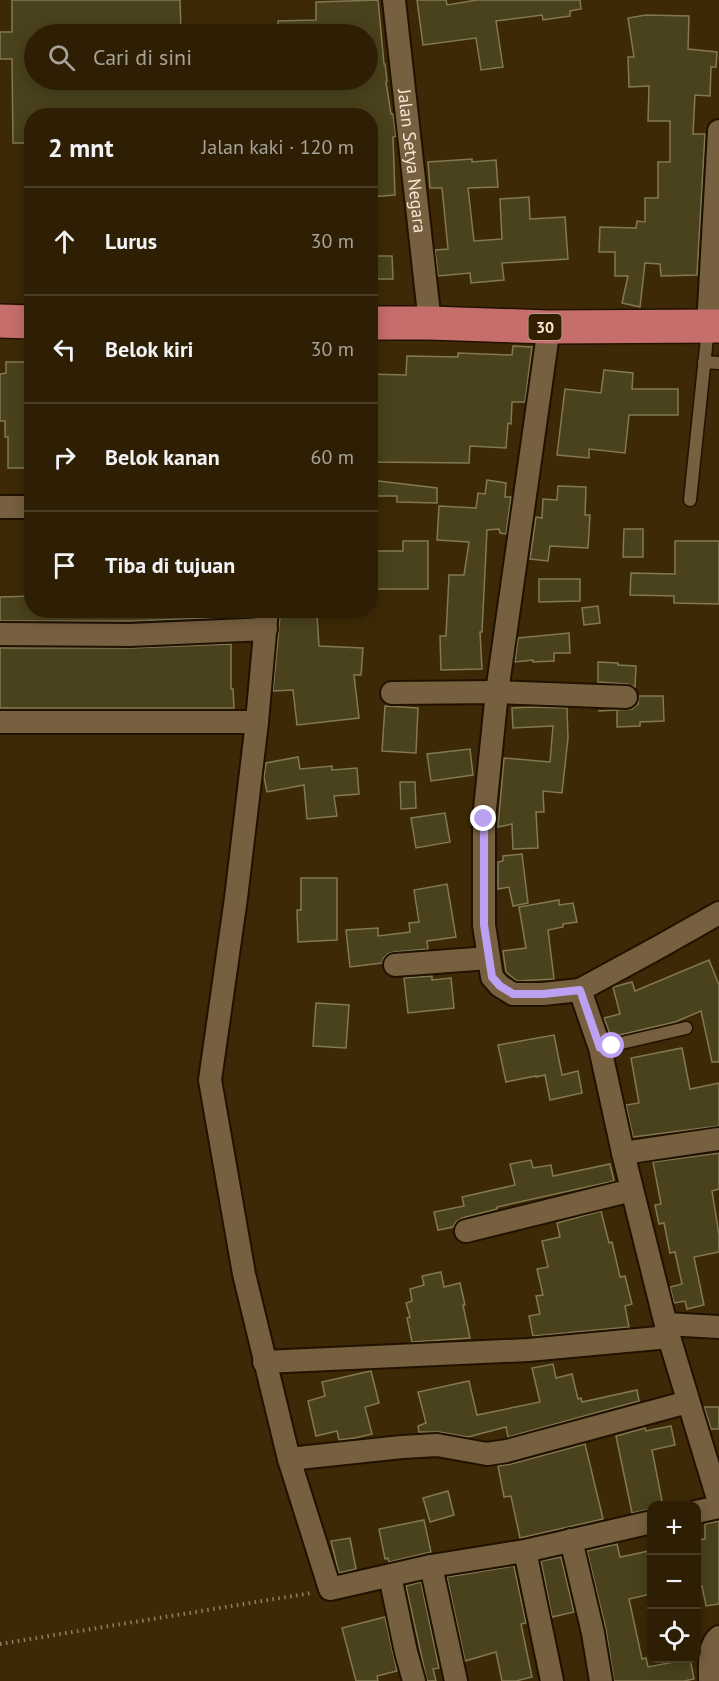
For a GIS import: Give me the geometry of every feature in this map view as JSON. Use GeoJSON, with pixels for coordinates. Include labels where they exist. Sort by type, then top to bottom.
{"type":"FeatureCollection","features":[{"type":"Feature","properties":{"kind":"highway"},"geometry":{"type":"LineString","coordinates":[[0,321],[24,322]]}},
{"type":"Feature","properties":{"kind":"highway","name":"30"},"geometry":{"type":"LineString","coordinates":[[378,323],[549,327],[713,326]]}},
{"type":"Feature","properties":{"kind":"street","name":"Jalan Setya Negara"},"geometry":{"type":"LineString","coordinates":[[394,0],[430,323]]}},
{"type":"Feature","properties":{"kind":"street"},"geometry":{"type":"LineString","coordinates":[[713,326],[719,131]]}},
{"type":"Feature","properties":{"kind":"street"},"geometry":{"type":"LineString","coordinates":[[549,327],[497,692],[484,819],[484,925],[492,977],[500,986],[513,994],[580,990],[659,947],[716,920]]}},
{"type":"Feature","properties":{"kind":"street"},"geometry":{"type":"LineString","coordinates":[[0,507],[24,507]]}},
{"type":"Feature","properties":{"kind":"street"},"geometry":{"type":"LineString","coordinates":[[0,634],[130,635],[266,620],[257,722],[236,898],[210,1080],[243,1274],[289,1459],[330,1590],[431,1566],[525,1551],[647,1523]]}},
{"type":"Feature","properties":{"kind":"street"},"geometry":{"type":"LineString","coordinates":[[392,693],[497,692],[626,697]]}},
{"type":"Feature","properties":{"kind":"street"},"geometry":{"type":"LineString","coordinates":[[0,722],[257,722]]}},
{"type":"Feature","properties":{"kind":"street"},"geometry":{"type":"LineString","coordinates":[[395,965],[489,957]]}},
{"type":"Feature","properties":{"kind":"street"},"geometry":{"type":"LineString","coordinates":[[580,990],[600,1048],[623,1153],[668,1330],[719,1502]]}},
{"type":"Feature","properties":{"kind":"street"},"geometry":{"type":"LineString","coordinates":[[623,1153],[719,1139]]}},
{"type":"Feature","properties":{"kind":"street"},"geometry":{"type":"LineString","coordinates":[[466,1231],[632,1190]]}},
{"type":"Feature","properties":{"kind":"street"},"geometry":{"type":"LineString","coordinates":[[264,1362],[528,1350],[668,1330],[719,1327]]}},
{"type":"Feature","properties":{"kind":"street"},"geometry":{"type":"LineString","coordinates":[[289,1459],[437,1445],[487,1454],[497,1453],[688,1402]]}},
{"type":"Feature","properties":{"kind":"street"},"geometry":{"type":"LineString","coordinates":[[701,1511],[719,1507]]}},
{"type":"Feature","properties":{"kind":"street"},"geometry":{"type":"LineString","coordinates":[[572,1540],[593,1633],[601,1681]]}},
{"type":"Feature","properties":{"kind":"street"},"geometry":{"type":"LineString","coordinates":[[525,1551],[552,1681]]}},
{"type":"Feature","properties":{"kind":"street"},"geometry":{"type":"LineString","coordinates":[[431,1566],[456,1681]]}},
{"type":"Feature","properties":{"kind":"street"},"geometry":{"type":"LineString","coordinates":[[390,1576],[414,1681]]}},
{"type":"Feature","properties":{"kind":"street"},"geometry":{"type":"LineString","coordinates":[[710,1679],[710,1660],[714,1641],[719,1637]]}},
{"type":"Feature","properties":{"kind":"lane"},"geometry":{"type":"LineString","coordinates":[[690,500],[704,362],[713,326]]}},
{"type":"Feature","properties":{"kind":"lane"},"geometry":{"type":"LineString","coordinates":[[704,362],[719,363]]}},
{"type":"Feature","properties":{"kind":"lane"},"geometry":{"type":"LineString","coordinates":[[600,1048],[686,1028]]}},
{"type":"Feature","properties":{"kind":"path"},"geometry":{"type":"LineString","coordinates":[[0,1644],[330,1590]]}},
{"type":"Feature","properties":{"kind":"building"},"geometry":{"type":"Polygon","coordinates":[[[12,0],[180,0],[181,24],[24,24],[24,90],[378,90],[378,24],[278,24],[278,21],[316,20],[316,2],[378,0],[386,82],[396,136],[393,137],[395,195],[378,196],[378,108],[24,108],[24,143],[13,143],[12,59],[0,59],[0,32],[12,32],[12,0]]]}},
{"type":"Feature","properties":{"kind":"building"},"geometry":{"type":"Polygon","coordinates":[[[417,0],[446,0],[447,5],[477,0],[580,0],[581,9],[570,11],[570,16],[543,20],[542,15],[496,21],[503,67],[481,70],[476,38],[423,45],[417,0]]]}},
{"type":"Feature","properties":{"kind":"building"},"geometry":{"type":"Polygon","coordinates":[[[646,15],[689,16],[688,49],[717,52],[716,67],[711,67],[710,96],[695,95],[693,134],[705,134],[697,275],[661,276],[660,264],[645,263],[640,307],[622,303],[628,276],[615,276],[615,252],[599,252],[600,227],[636,228],[637,221],[645,222],[645,198],[658,198],[658,162],[670,162],[670,121],[648,121],[649,86],[629,87],[628,57],[634,57],[628,18],[646,15]]]}},
{"type":"Feature","properties":{"kind":"building"},"geometry":{"type":"Polygon","coordinates":[[[472,159],[472,162],[496,160],[498,187],[468,188],[474,241],[502,239],[500,199],[529,197],[530,219],[565,217],[568,259],[502,263],[504,280],[471,283],[470,273],[438,276],[435,250],[448,249],[442,188],[430,188],[428,162],[472,159]]]}},
{"type":"Feature","properties":{"kind":"building"},"geometry":{"type":"Polygon","coordinates":[[[378,256],[392,256],[393,279],[378,279],[378,256]]]}},
{"type":"Feature","properties":{"kind":"building"},"geometry":{"type":"Polygon","coordinates":[[[513,346],[532,347],[525,402],[512,402],[511,424],[508,423],[506,448],[470,446],[469,463],[378,462],[378,374],[406,375],[407,356],[458,357],[458,353],[512,355],[513,346]]]}},
{"type":"Feature","properties":{"kind":"building"},"geometry":{"type":"Polygon","coordinates":[[[6,362],[24,362],[24,468],[8,468],[8,437],[5,437],[5,421],[0,421],[0,374],[6,373],[6,362]]]}},
{"type":"Feature","properties":{"kind":"building"},"geometry":{"type":"Polygon","coordinates":[[[604,370],[633,373],[632,389],[678,389],[678,415],[629,415],[625,453],[589,449],[589,458],[557,455],[565,389],[601,393],[604,370]]]}},
{"type":"Feature","properties":{"kind":"building"},"geometry":{"type":"Polygon","coordinates":[[[487,480],[506,483],[505,497],[511,497],[506,534],[500,533],[499,529],[487,530],[482,632],[480,632],[482,669],[441,670],[440,636],[446,636],[449,575],[464,575],[469,542],[437,540],[439,506],[476,508],[478,493],[485,494],[487,480]]]}},
{"type":"Feature","properties":{"kind":"building"},"geometry":{"type":"Polygon","coordinates":[[[378,481],[437,488],[437,503],[397,502],[397,496],[378,496],[378,481]]]}},
{"type":"Feature","properties":{"kind":"building"},"geometry":{"type":"Polygon","coordinates":[[[558,486],[586,487],[585,515],[590,515],[588,548],[550,546],[548,561],[530,559],[536,517],[542,518],[543,499],[557,500],[558,486]]]}},
{"type":"Feature","properties":{"kind":"building"},"geometry":{"type":"Polygon","coordinates":[[[624,529],[643,529],[643,557],[623,557],[624,529]]]}},
{"type":"Feature","properties":{"kind":"building"},"geometry":{"type":"Polygon","coordinates":[[[403,541],[428,541],[428,589],[378,589],[378,551],[403,551],[403,541]]]}},
{"type":"Feature","properties":{"kind":"building"},"geometry":{"type":"Polygon","coordinates":[[[675,541],[719,541],[719,604],[674,603],[674,596],[630,595],[631,573],[675,574],[675,541]]]}},
{"type":"Feature","properties":{"kind":"building"},"geometry":{"type":"Polygon","coordinates":[[[539,579],[580,579],[580,601],[539,602],[539,579]]]}},
{"type":"Feature","properties":{"kind":"building"},"geometry":{"type":"Polygon","coordinates":[[[24,596],[24,618],[209,618],[130,621],[0,621],[0,597],[24,596]]]}},
{"type":"Feature","properties":{"kind":"building"},"geometry":{"type":"Polygon","coordinates":[[[598,606],[600,623],[584,625],[582,608],[598,606]]]}},
{"type":"Feature","properties":{"kind":"building"},"geometry":{"type":"Polygon","coordinates":[[[280,618],[317,618],[319,646],[363,648],[361,675],[354,675],[359,718],[297,725],[293,690],[273,691],[280,618]]]}},
{"type":"Feature","properties":{"kind":"building"},"geometry":{"type":"Polygon","coordinates":[[[569,633],[570,653],[554,653],[554,661],[515,662],[518,638],[569,633]]]}},
{"type":"Feature","properties":{"kind":"building"},"geometry":{"type":"Polygon","coordinates":[[[231,644],[231,689],[233,689],[234,708],[0,708],[0,648],[131,648],[231,644]]]}},
{"type":"Feature","properties":{"kind":"building"},"geometry":{"type":"Polygon","coordinates":[[[598,662],[636,666],[635,687],[627,684],[598,682],[598,662]]]}},
{"type":"Feature","properties":{"kind":"building"},"geometry":{"type":"Polygon","coordinates":[[[639,696],[663,696],[664,721],[640,722],[640,726],[617,727],[617,710],[598,711],[632,709],[638,704],[639,696]]]}},
{"type":"Feature","properties":{"kind":"building"},"geometry":{"type":"Polygon","coordinates":[[[385,706],[418,708],[416,753],[382,751],[385,706]]]}},
{"type":"Feature","properties":{"kind":"building"},"geometry":{"type":"Polygon","coordinates":[[[512,708],[567,708],[568,738],[562,793],[543,791],[544,812],[536,812],[538,848],[513,849],[512,824],[498,827],[504,758],[550,762],[553,726],[513,728],[512,708]]]}},
{"type":"Feature","properties":{"kind":"building"},"geometry":{"type":"Polygon","coordinates":[[[470,749],[473,775],[431,781],[427,754],[470,749]]]}},
{"type":"Feature","properties":{"kind":"building"},"geometry":{"type":"Polygon","coordinates":[[[298,757],[300,769],[332,766],[332,770],[357,768],[359,794],[334,796],[337,816],[307,819],[304,785],[267,792],[264,777],[266,763],[298,757]]]}},
{"type":"Feature","properties":{"kind":"building"},"geometry":{"type":"Polygon","coordinates":[[[400,782],[415,782],[416,808],[401,809],[400,782]]]}},
{"type":"Feature","properties":{"kind":"building"},"geometry":{"type":"Polygon","coordinates":[[[445,813],[450,842],[416,848],[411,818],[445,813]]]}},
{"type":"Feature","properties":{"kind":"building"},"geometry":{"type":"Polygon","coordinates":[[[522,854],[528,903],[513,906],[509,887],[498,889],[498,862],[503,861],[503,856],[522,854]]]}},
{"type":"Feature","properties":{"kind":"building"},"geometry":{"type":"Polygon","coordinates":[[[301,878],[337,878],[337,940],[298,942],[297,910],[301,910],[301,878]]]}},
{"type":"Feature","properties":{"kind":"building"},"geometry":{"type":"Polygon","coordinates":[[[447,884],[456,937],[427,941],[428,949],[388,954],[382,963],[350,967],[346,930],[378,928],[378,936],[410,932],[409,923],[419,922],[414,890],[447,884]]]}},
{"type":"Feature","properties":{"kind":"building"},"geometry":{"type":"Polygon","coordinates":[[[559,900],[559,905],[573,903],[577,922],[548,930],[554,979],[517,981],[506,972],[503,951],[526,948],[519,907],[559,900]]]}},
{"type":"Feature","properties":{"kind":"building"},"geometry":{"type":"Polygon","coordinates":[[[709,960],[719,985],[719,1062],[712,1062],[701,1011],[675,1022],[611,1037],[604,1018],[620,1014],[613,987],[632,982],[635,991],[709,960]]]}},
{"type":"Feature","properties":{"kind":"building"},"geometry":{"type":"Polygon","coordinates":[[[432,976],[432,980],[451,978],[454,1008],[408,1013],[404,978],[432,976]]]}},
{"type":"Feature","properties":{"kind":"building"},"geometry":{"type":"Polygon","coordinates":[[[316,1003],[349,1005],[346,1048],[313,1046],[316,1003]]]}},
{"type":"Feature","properties":{"kind":"building"},"geometry":{"type":"Polygon","coordinates":[[[554,1035],[562,1075],[578,1071],[582,1093],[550,1100],[545,1075],[506,1082],[498,1045],[554,1035]]]}},
{"type":"Feature","properties":{"kind":"building"},"geometry":{"type":"Polygon","coordinates":[[[682,1048],[690,1089],[719,1083],[719,1126],[633,1137],[626,1105],[639,1103],[631,1058],[682,1048]]]}},
{"type":"Feature","properties":{"kind":"building"},"geometry":{"type":"Polygon","coordinates":[[[719,1153],[719,1189],[712,1191],[719,1235],[719,1252],[694,1257],[704,1305],[687,1309],[685,1301],[674,1303],[670,1287],[682,1284],[675,1252],[670,1253],[664,1223],[659,1224],[655,1205],[661,1204],[653,1162],[719,1153]]]}},
{"type":"Feature","properties":{"kind":"building"},"geometry":{"type":"Polygon","coordinates":[[[531,1160],[533,1168],[551,1165],[553,1176],[610,1164],[614,1181],[497,1207],[497,1209],[462,1218],[453,1227],[438,1230],[434,1212],[464,1206],[462,1197],[515,1185],[510,1164],[531,1160]]]}},
{"type":"Feature","properties":{"kind":"building"},"geometry":{"type":"Polygon","coordinates":[[[601,1211],[609,1243],[612,1242],[620,1277],[625,1276],[632,1304],[625,1306],[629,1327],[533,1336],[529,1316],[540,1314],[536,1296],[543,1295],[537,1269],[548,1267],[542,1241],[560,1237],[557,1223],[601,1211]]]}},
{"type":"Feature","properties":{"kind":"building"},"geometry":{"type":"Polygon","coordinates":[[[441,1272],[444,1287],[460,1283],[470,1338],[412,1342],[407,1318],[410,1317],[406,1303],[412,1301],[410,1289],[424,1285],[422,1276],[441,1272]]]}},
{"type":"Feature","properties":{"kind":"building"},"geometry":{"type":"Polygon","coordinates":[[[553,1364],[556,1378],[572,1374],[578,1399],[581,1398],[582,1402],[637,1390],[639,1401],[508,1437],[506,1427],[468,1437],[439,1432],[419,1432],[418,1426],[426,1423],[418,1392],[469,1381],[477,1415],[540,1402],[532,1368],[553,1364]]]}},
{"type":"Feature","properties":{"kind":"building"},"geometry":{"type":"Polygon","coordinates":[[[371,1371],[379,1403],[365,1407],[372,1434],[339,1440],[337,1431],[316,1436],[308,1401],[325,1396],[322,1382],[371,1371]]]}},
{"type":"Feature","properties":{"kind":"building"},"geometry":{"type":"Polygon","coordinates":[[[704,1407],[719,1407],[719,1429],[711,1429],[704,1407]]]}},
{"type":"Feature","properties":{"kind":"building"},"geometry":{"type":"Polygon","coordinates":[[[671,1426],[675,1445],[652,1450],[662,1501],[647,1501],[647,1510],[632,1513],[616,1436],[645,1428],[646,1431],[671,1426]]]}},
{"type":"Feature","properties":{"kind":"building"},"geometry":{"type":"Polygon","coordinates":[[[585,1444],[603,1519],[520,1538],[511,1496],[504,1497],[498,1466],[585,1444]]]}},
{"type":"Feature","properties":{"kind":"building"},"geometry":{"type":"Polygon","coordinates":[[[448,1491],[454,1515],[430,1522],[423,1498],[448,1491]]]}},
{"type":"Feature","properties":{"kind":"building"},"geometry":{"type":"Polygon","coordinates":[[[424,1520],[431,1552],[389,1562],[388,1558],[385,1559],[379,1529],[424,1520]]]}},
{"type":"Feature","properties":{"kind":"building"},"geometry":{"type":"Polygon","coordinates":[[[719,1521],[719,1604],[706,1606],[701,1586],[701,1539],[705,1539],[705,1524],[719,1521]]]}},
{"type":"Feature","properties":{"kind":"building"},"geometry":{"type":"Polygon","coordinates":[[[350,1538],[356,1569],[339,1573],[331,1541],[350,1538]]]}},
{"type":"Feature","properties":{"kind":"building"},"geometry":{"type":"Polygon","coordinates":[[[617,1544],[620,1557],[647,1551],[647,1595],[629,1599],[642,1659],[646,1658],[648,1667],[669,1663],[691,1663],[694,1679],[614,1681],[606,1630],[587,1551],[617,1544]]]}},
{"type":"Feature","properties":{"kind":"building"},"geometry":{"type":"Polygon","coordinates":[[[561,1557],[574,1612],[552,1617],[541,1561],[561,1557]]]}},
{"type":"Feature","properties":{"kind":"building"},"geometry":{"type":"Polygon","coordinates":[[[514,1566],[526,1623],[521,1624],[532,1677],[516,1681],[502,1681],[496,1652],[465,1661],[447,1577],[514,1566]]]}},
{"type":"Feature","properties":{"kind":"building"},"geometry":{"type":"Polygon","coordinates":[[[421,1582],[439,1668],[433,1669],[436,1681],[427,1681],[406,1586],[421,1582]]]}},
{"type":"Feature","properties":{"kind":"building"},"geometry":{"type":"Polygon","coordinates":[[[385,1617],[397,1671],[377,1676],[378,1681],[356,1681],[342,1628],[385,1617]]]}},
{"type":"Feature","properties":{"kind":"route"},"geometry":{"type":"LineString","coordinates":[[484,819],[484,925],[492,977],[500,986],[513,994],[580,990],[600,1048],[612,1046]]}}]}
